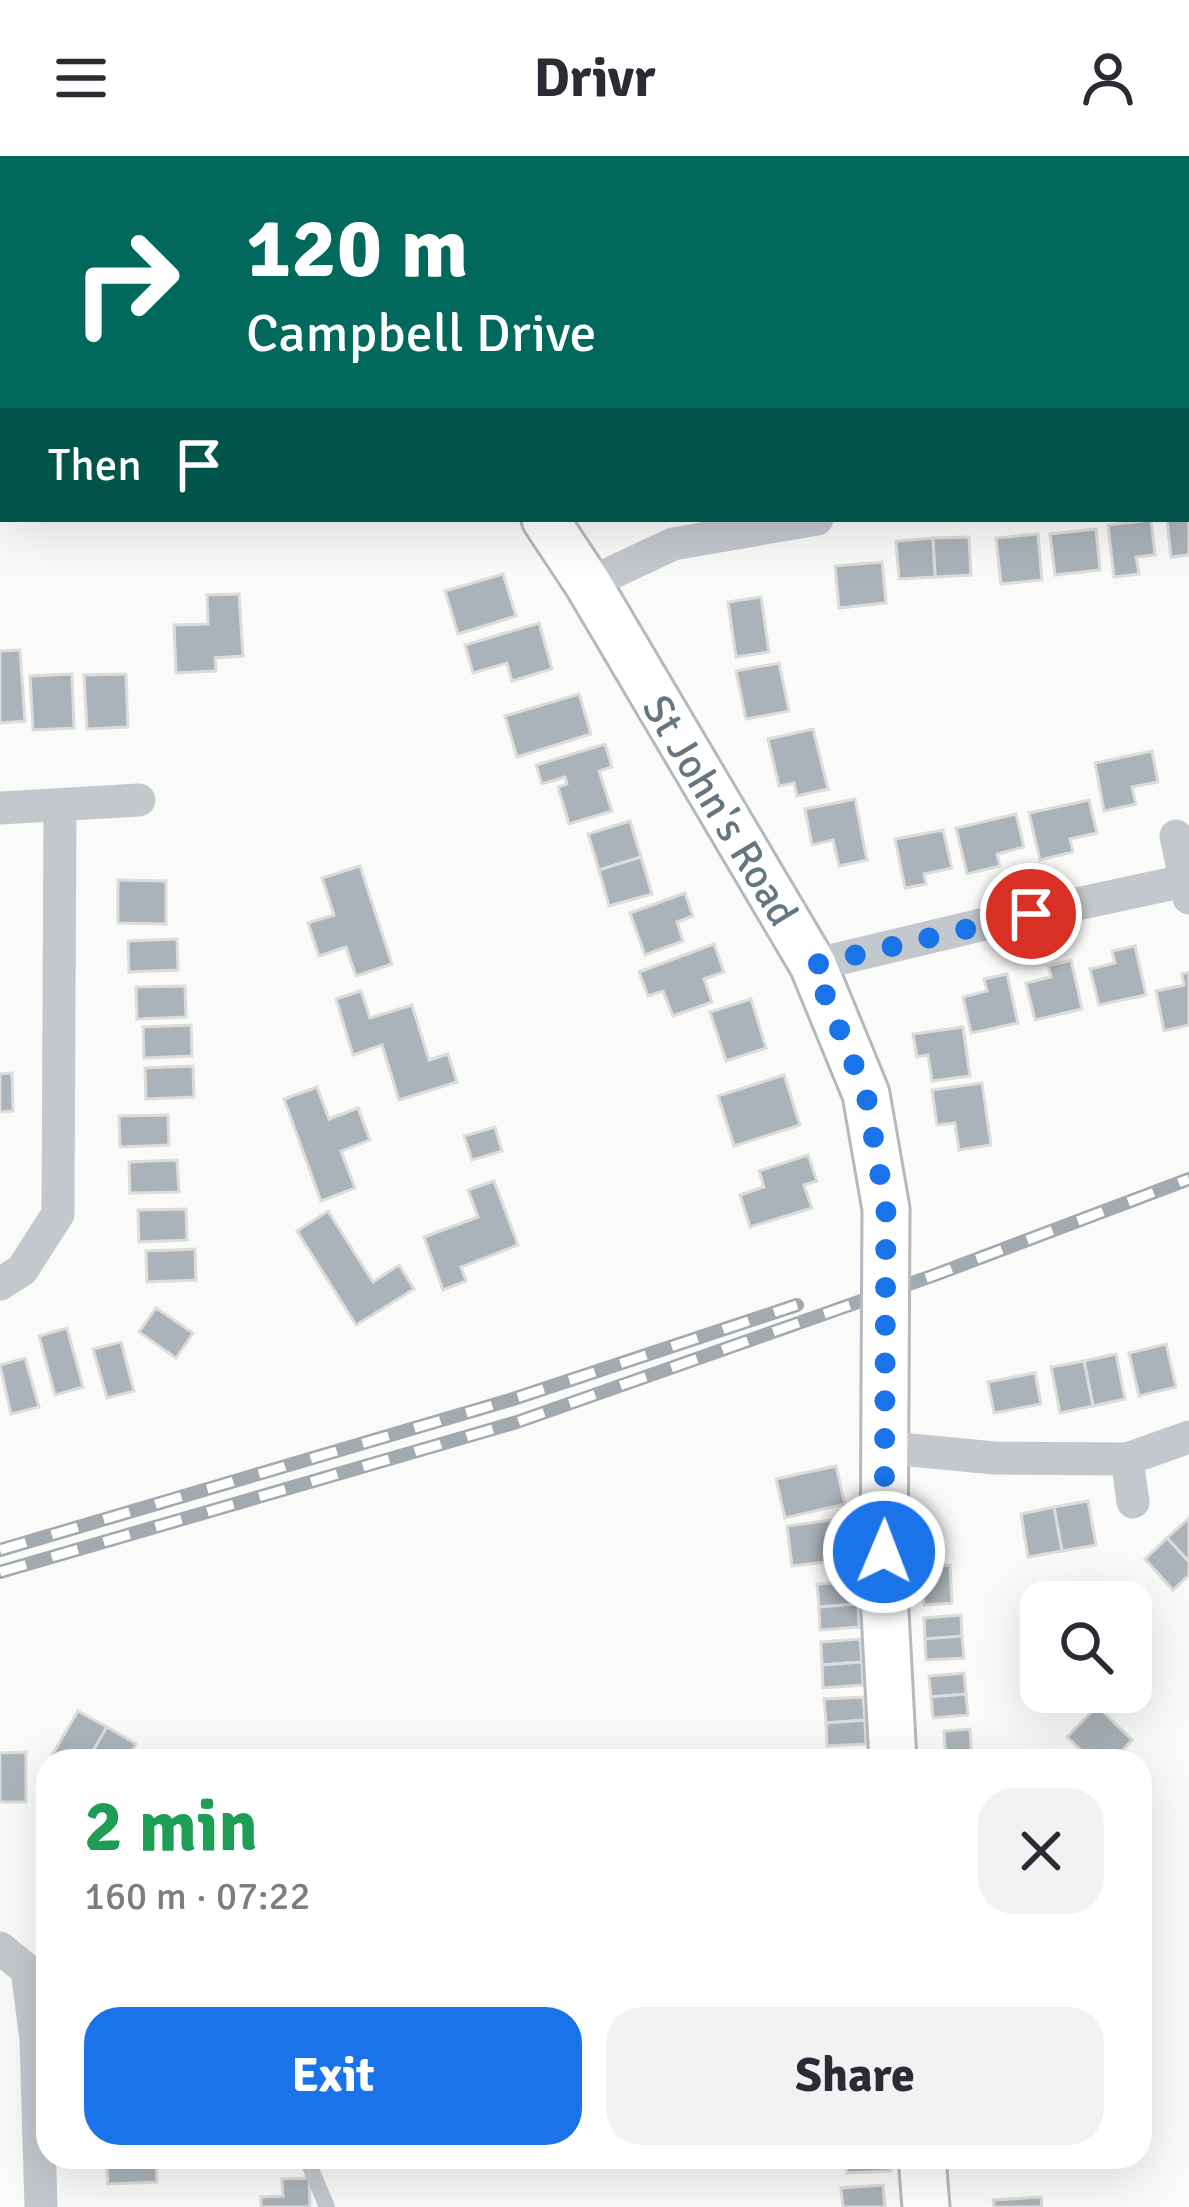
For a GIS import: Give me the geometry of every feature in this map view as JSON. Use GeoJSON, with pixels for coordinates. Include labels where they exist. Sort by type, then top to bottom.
{"type":"FeatureCollection","features":[{"type":"Feature","properties":{"kind":"street","name":"St John's Road"},"geometry":{"type":"LineString","coordinates":[[546,522],[588,584],[813,965],[866,1094],[886,1210],[884,1594],[892,1749]]}},
{"type":"Feature","properties":{"kind":"street"},"geometry":{"type":"LineString","coordinates":[[588,584],[673,544],[800,522]]}},
{"type":"Feature","properties":{"kind":"street"},"geometry":{"type":"LineString","coordinates":[[0,808],[139,800]]}},
{"type":"Feature","properties":{"kind":"street"},"geometry":{"type":"LineString","coordinates":[[0,1284],[22,1270],[58,1214],[60,806]]}},
{"type":"Feature","properties":{"kind":"street"},"geometry":{"type":"LineString","coordinates":[[813,965],[993,922],[1186,890],[1177,836]]}},
{"type":"Feature","properties":{"kind":"street"},"geometry":{"type":"LineString","coordinates":[[886,1444],[994,1458],[1127,1459],[1189,1437]]}},
{"type":"Feature","properties":{"kind":"street"},"geometry":{"type":"LineString","coordinates":[[1127,1459],[1133,1502]]}},
{"type":"Feature","properties":{"kind":"street"},"geometry":{"type":"LineString","coordinates":[[0,1948],[27,1970],[36,2039]]}},
{"type":"Feature","properties":{"kind":"street"},"geometry":{"type":"LineString","coordinates":[[40,2169],[41,2207]]}},
{"type":"Feature","properties":{"kind":"street"},"geometry":{"type":"LineString","coordinates":[[923,2169],[926,2207]]}},
{"type":"Feature","properties":{"kind":"lane"},"geometry":{"type":"LineString","coordinates":[[311,2169],[327,2207]]}},
{"type":"Feature","properties":{"kind":"building"},"geometry":{"type":"Polygon","coordinates":[[[1151,522],[1155,555],[1136,557],[1139,574],[1114,577],[1108,525],[1151,522]]]}},
{"type":"Feature","properties":{"kind":"building"},"geometry":{"type":"Polygon","coordinates":[[[1167,522],[1189,522],[1189,555],[1171,557],[1167,522]]]}},
{"type":"Feature","properties":{"kind":"building"},"geometry":{"type":"Polygon","coordinates":[[[1096,529],[1100,570],[1055,575],[1050,534],[1096,529]]]}},
{"type":"Feature","properties":{"kind":"building"},"geometry":{"type":"Polygon","coordinates":[[[1038,534],[1042,580],[1001,584],[996,538],[1038,534]]]}},
{"type":"Feature","properties":{"kind":"building"},"geometry":{"type":"Polygon","coordinates":[[[969,537],[971,575],[935,577],[933,538],[969,537]]]}},
{"type":"Feature","properties":{"kind":"building"},"geometry":{"type":"Polygon","coordinates":[[[933,538],[935,577],[899,579],[896,541],[933,538]]]}},
{"type":"Feature","properties":{"kind":"building"},"geometry":{"type":"Polygon","coordinates":[[[882,562],[886,603],[839,608],[835,566],[882,562]]]}},
{"type":"Feature","properties":{"kind":"building"},"geometry":{"type":"Polygon","coordinates":[[[503,574],[516,616],[458,634],[445,591],[503,574]]]}},
{"type":"Feature","properties":{"kind":"building"},"geometry":{"type":"Polygon","coordinates":[[[239,594],[243,656],[215,658],[216,671],[176,673],[174,625],[208,624],[207,595],[239,594]]]}},
{"type":"Feature","properties":{"kind":"building"},"geometry":{"type":"Polygon","coordinates":[[[761,597],[769,652],[736,657],[728,602],[761,597]]]}},
{"type":"Feature","properties":{"kind":"building"},"geometry":{"type":"Polygon","coordinates":[[[539,623],[552,669],[512,681],[507,663],[473,673],[465,645],[539,623]]]}},
{"type":"Feature","properties":{"kind":"building"},"geometry":{"type":"Polygon","coordinates":[[[20,650],[25,721],[0,723],[0,651],[20,650]]]}},
{"type":"Feature","properties":{"kind":"building"},"geometry":{"type":"Polygon","coordinates":[[[779,663],[789,711],[746,719],[736,671],[779,663]]]}},
{"type":"Feature","properties":{"kind":"building"},"geometry":{"type":"Polygon","coordinates":[[[72,674],[74,728],[33,730],[30,676],[72,674]]]}},
{"type":"Feature","properties":{"kind":"building"},"geometry":{"type":"Polygon","coordinates":[[[126,674],[128,727],[87,729],[84,675],[126,674]]]}},
{"type":"Feature","properties":{"kind":"building"},"geometry":{"type":"Polygon","coordinates":[[[579,694],[591,734],[517,757],[505,716],[579,694]]]}},
{"type":"Feature","properties":{"kind":"building"},"geometry":{"type":"Polygon","coordinates":[[[813,729],[828,789],[797,796],[794,783],[779,786],[768,739],[813,729]]]}},
{"type":"Feature","properties":{"kind":"building"},"geometry":{"type":"Polygon","coordinates":[[[605,744],[612,767],[599,771],[612,811],[569,824],[558,787],[567,784],[565,777],[542,784],[536,765],[605,744]]]}},
{"type":"Feature","properties":{"kind":"building"},"geometry":{"type":"Polygon","coordinates":[[[1152,751],[1158,782],[1132,787],[1136,804],[1104,811],[1095,763],[1152,751]]]}},
{"type":"Feature","properties":{"kind":"building"},"geometry":{"type":"Polygon","coordinates":[[[855,799],[867,860],[839,866],[833,840],[812,845],[805,809],[855,799]]]}},
{"type":"Feature","properties":{"kind":"building"},"geometry":{"type":"Polygon","coordinates":[[[1089,800],[1097,833],[1070,839],[1073,852],[1040,860],[1029,813],[1089,800]]]}},
{"type":"Feature","properties":{"kind":"building"},"geometry":{"type":"Polygon","coordinates":[[[1016,814],[1024,847],[997,854],[1000,866],[967,874],[956,828],[1016,814]]]}},
{"type":"Feature","properties":{"kind":"building"},"geometry":{"type":"Polygon","coordinates":[[[630,821],[641,857],[599,870],[588,834],[630,821]]]}},
{"type":"Feature","properties":{"kind":"building"},"geometry":{"type":"Polygon","coordinates":[[[943,830],[952,868],[924,874],[926,884],[905,888],[895,839],[943,830]]]}},
{"type":"Feature","properties":{"kind":"building"},"geometry":{"type":"Polygon","coordinates":[[[641,857],[652,894],[609,906],[599,870],[641,857]]]}},
{"type":"Feature","properties":{"kind":"building"},"geometry":{"type":"Polygon","coordinates":[[[360,866],[392,964],[356,976],[346,947],[319,956],[308,923],[334,915],[322,878],[360,866]]]}},
{"type":"Feature","properties":{"kind":"building"},"geometry":{"type":"Polygon","coordinates":[[[118,880],[166,881],[166,924],[118,923],[118,880]]]}},
{"type":"Feature","properties":{"kind":"building"},"geometry":{"type":"Polygon","coordinates":[[[685,893],[693,916],[677,922],[683,941],[645,955],[630,913],[685,893]]]}},
{"type":"Feature","properties":{"kind":"building"},"geometry":{"type":"Polygon","coordinates":[[[177,939],[178,970],[129,972],[128,941],[177,939]]]}},
{"type":"Feature","properties":{"kind":"building"},"geometry":{"type":"Polygon","coordinates":[[[714,944],[724,972],[704,979],[712,1002],[673,1016],[663,991],[648,996],[639,972],[714,944]]]}},
{"type":"Feature","properties":{"kind":"building"},"geometry":{"type":"Polygon","coordinates":[[[1135,946],[1146,995],[1099,1005],[1090,969],[1115,963],[1112,951],[1135,946]]]}},
{"type":"Feature","properties":{"kind":"building"},"geometry":{"type":"Polygon","coordinates":[[[1071,960],[1082,1009],[1035,1020],[1026,983],[1051,977],[1048,966],[1071,960]]]}},
{"type":"Feature","properties":{"kind":"building"},"geometry":{"type":"Polygon","coordinates":[[[1189,972],[1189,1025],[1164,1031],[1156,991],[1184,985],[1182,974],[1189,972]]]}},
{"type":"Feature","properties":{"kind":"building"},"geometry":{"type":"Polygon","coordinates":[[[1007,974],[1018,1023],[971,1033],[963,997],[987,991],[984,979],[1007,974]]]}},
{"type":"Feature","properties":{"kind":"building"},"geometry":{"type":"Polygon","coordinates":[[[185,986],[186,1017],[137,1019],[136,987],[185,986]]]}},
{"type":"Feature","properties":{"kind":"building"},"geometry":{"type":"Polygon","coordinates":[[[361,991],[370,1018],[412,1005],[429,1060],[448,1054],[457,1082],[399,1100],[382,1045],[353,1055],[336,999],[361,991]]]}},
{"type":"Feature","properties":{"kind":"building"},"geometry":{"type":"Polygon","coordinates":[[[751,999],[766,1048],[726,1061],[710,1012],[751,999]]]}},
{"type":"Feature","properties":{"kind":"building"},"geometry":{"type":"Polygon","coordinates":[[[191,1025],[192,1056],[144,1058],[143,1027],[191,1025]]]}},
{"type":"Feature","properties":{"kind":"building"},"geometry":{"type":"Polygon","coordinates":[[[963,1027],[970,1076],[932,1081],[928,1055],[917,1057],[913,1034],[963,1027]]]}},
{"type":"Feature","properties":{"kind":"building"},"geometry":{"type":"Polygon","coordinates":[[[193,1066],[194,1097],[146,1099],[145,1068],[193,1066]]]}},
{"type":"Feature","properties":{"kind":"building"},"geometry":{"type":"Polygon","coordinates":[[[12,1073],[13,1111],[0,1112],[0,1074],[12,1073]]]}},
{"type":"Feature","properties":{"kind":"building"},"geometry":{"type":"Polygon","coordinates":[[[784,1075],[800,1125],[734,1146],[718,1096],[784,1075]]]}},
{"type":"Feature","properties":{"kind":"building"},"geometry":{"type":"Polygon","coordinates":[[[982,1083],[991,1145],[959,1150],[955,1123],[937,1125],[932,1090],[982,1083]]]}},
{"type":"Feature","properties":{"kind":"building"},"geometry":{"type":"Polygon","coordinates":[[[317,1087],[329,1119],[358,1108],[370,1140],[341,1151],[355,1188],[321,1201],[284,1099],[317,1087]]]}},
{"type":"Feature","properties":{"kind":"building"},"geometry":{"type":"Polygon","coordinates":[[[168,1115],[169,1145],[120,1147],[119,1116],[168,1115]]]}},
{"type":"Feature","properties":{"kind":"building"},"geometry":{"type":"Polygon","coordinates":[[[495,1127],[502,1151],[472,1160],[464,1136],[495,1127]]]}},
{"type":"Feature","properties":{"kind":"building"},"geometry":{"type":"Polygon","coordinates":[[[808,1155],[817,1181],[804,1185],[812,1208],[750,1227],[740,1195],[764,1187],[759,1171],[808,1155]]]}},
{"type":"Feature","properties":{"kind":"building"},"geometry":{"type":"Polygon","coordinates":[[[177,1160],[179,1192],[130,1193],[129,1162],[177,1160]]]}},
{"type":"Feature","properties":{"kind":"building"},"geometry":{"type":"Polygon","coordinates":[[[494,1181],[518,1245],[461,1267],[466,1281],[443,1290],[424,1237],[478,1217],[468,1190],[494,1181]]]}},
{"type":"Feature","properties":{"kind":"building"},"geometry":{"type":"Polygon","coordinates":[[[186,1209],[187,1240],[139,1242],[138,1210],[186,1209]]]}},
{"type":"Feature","properties":{"kind":"building"},"geometry":{"type":"Polygon","coordinates":[[[328,1211],[373,1282],[399,1265],[414,1289],[356,1325],[297,1231],[328,1211]]]}},
{"type":"Feature","properties":{"kind":"building"},"geometry":{"type":"Polygon","coordinates":[[[195,1249],[196,1280],[147,1282],[146,1251],[195,1249]]]}},
{"type":"Feature","properties":{"kind":"building"},"geometry":{"type":"Polygon","coordinates":[[[156,1308],[193,1333],[176,1358],[139,1332],[156,1308]]]}},
{"type":"Feature","properties":{"kind":"building"},"geometry":{"type":"Polygon","coordinates":[[[67,1328],[83,1387],[55,1395],[39,1336],[67,1328]]]}},
{"type":"Feature","properties":{"kind":"building"},"geometry":{"type":"Polygon","coordinates":[[[121,1342],[134,1391],[107,1398],[93,1349],[121,1342]]]}},
{"type":"Feature","properties":{"kind":"building"},"geometry":{"type":"Polygon","coordinates":[[[1166,1344],[1176,1387],[1139,1396],[1129,1353],[1166,1344]]]}},
{"type":"Feature","properties":{"kind":"building"},"geometry":{"type":"Polygon","coordinates":[[[1116,1354],[1125,1399],[1093,1406],[1084,1361],[1116,1354]]]}},
{"type":"Feature","properties":{"kind":"building"},"geometry":{"type":"Polygon","coordinates":[[[25,1358],[39,1407],[11,1414],[0,1365],[25,1358]]]}},
{"type":"Feature","properties":{"kind":"building"},"geometry":{"type":"Polygon","coordinates":[[[1084,1361],[1093,1406],[1060,1413],[1051,1367],[1084,1361]]]}},
{"type":"Feature","properties":{"kind":"building"},"geometry":{"type":"Polygon","coordinates":[[[1035,1373],[1041,1404],[994,1413],[988,1382],[1035,1373]]]}},
{"type":"Feature","properties":{"kind":"building"},"geometry":{"type":"Polygon","coordinates":[[[836,1466],[845,1504],[785,1518],[776,1479],[836,1466]]]}},
{"type":"Feature","properties":{"kind":"building"},"geometry":{"type":"Polygon","coordinates":[[[1088,1501],[1096,1545],[1062,1551],[1054,1507],[1088,1501]]]}},
{"type":"Feature","properties":{"kind":"building"},"geometry":{"type":"Polygon","coordinates":[[[1054,1507],[1062,1551],[1028,1557],[1021,1514],[1054,1507]]]}},
{"type":"Feature","properties":{"kind":"building"},"geometry":{"type":"Polygon","coordinates":[[[846,1518],[852,1559],[792,1566],[787,1526],[846,1518]]]}},
{"type":"Feature","properties":{"kind":"building"},"geometry":{"type":"Polygon","coordinates":[[[1189,1518],[1189,1562],[1167,1538],[1189,1518]]]}},
{"type":"Feature","properties":{"kind":"building"},"geometry":{"type":"Polygon","coordinates":[[[1167,1538],[1189,1562],[1189,1575],[1173,1590],[1145,1559],[1167,1538]]]}},
{"type":"Feature","properties":{"kind":"building"},"geometry":{"type":"Polygon","coordinates":[[[950,1565],[952,1603],[924,1605],[921,1567],[950,1565]]]}},
{"type":"Feature","properties":{"kind":"building"},"geometry":{"type":"Polygon","coordinates":[[[857,1582],[858,1604],[819,1607],[817,1584],[857,1582]]]}},
{"type":"Feature","properties":{"kind":"building"},"geometry":{"type":"Polygon","coordinates":[[[858,1604],[859,1627],[820,1630],[819,1607],[858,1604]]]}},
{"type":"Feature","properties":{"kind":"building"},"geometry":{"type":"Polygon","coordinates":[[[961,1615],[962,1636],[925,1639],[924,1618],[961,1615]]]}},
{"type":"Feature","properties":{"kind":"building"},"geometry":{"type":"Polygon","coordinates":[[[962,1636],[964,1658],[926,1660],[925,1639],[962,1636]]]}},
{"type":"Feature","properties":{"kind":"building"},"geometry":{"type":"Polygon","coordinates":[[[860,1639],[862,1662],[822,1665],[821,1642],[860,1639]]]}},
{"type":"Feature","properties":{"kind":"building"},"geometry":{"type":"Polygon","coordinates":[[[862,1662],[863,1685],[823,1688],[822,1665],[862,1662]]]}},
{"type":"Feature","properties":{"kind":"building"},"geometry":{"type":"Polygon","coordinates":[[[964,1673],[966,1694],[931,1697],[929,1676],[964,1673]]]}},
{"type":"Feature","properties":{"kind":"building"},"geometry":{"type":"Polygon","coordinates":[[[966,1694],[968,1715],[933,1718],[931,1697],[966,1694]]]}},
{"type":"Feature","properties":{"kind":"building"},"geometry":{"type":"Polygon","coordinates":[[[863,1697],[865,1720],[826,1723],[824,1699],[863,1697]]]}},
{"type":"Feature","properties":{"kind":"building"},"geometry":{"type":"Polygon","coordinates":[[[78,1711],[107,1727],[94,1749],[56,1749],[78,1711]]]}},
{"type":"Feature","properties":{"kind":"building"},"geometry":{"type":"Polygon","coordinates":[[[1090,1713],[1104,1713],[1132,1740],[1123,1749],[1080,1749],[1067,1737],[1090,1713]]]}},
{"type":"Feature","properties":{"kind":"building"},"geometry":{"type":"Polygon","coordinates":[[[865,1720],[866,1744],[827,1746],[826,1723],[865,1720]]]}},
{"type":"Feature","properties":{"kind":"building"},"geometry":{"type":"Polygon","coordinates":[[[107,1727],[136,1744],[133,1749],[94,1749],[107,1727]]]}},
{"type":"Feature","properties":{"kind":"building"},"geometry":{"type":"Polygon","coordinates":[[[970,1729],[971,1749],[945,1749],[944,1731],[970,1729]]]}},
{"type":"Feature","properties":{"kind":"building"},"geometry":{"type":"Polygon","coordinates":[[[26,1752],[26,1802],[0,1802],[0,1753],[26,1752]]]}},
{"type":"Feature","properties":{"kind":"building"},"geometry":{"type":"Polygon","coordinates":[[[107,2169],[156,2169],[157,2182],[108,2184],[107,2169]]]}},
{"type":"Feature","properties":{"kind":"building"},"geometry":{"type":"Polygon","coordinates":[[[847,2169],[891,2171],[847,2173],[847,2169]]]}},
{"type":"Feature","properties":{"kind":"building"},"geometry":{"type":"Polygon","coordinates":[[[309,2178],[310,2207],[261,2207],[261,2197],[283,2196],[282,2179],[309,2178]]]}},
{"type":"Feature","properties":{"kind":"building"},"geometry":{"type":"Polygon","coordinates":[[[883,2185],[885,2207],[843,2207],[841,2188],[883,2185]]]}},
{"type":"Feature","properties":{"kind":"building"},"geometry":{"type":"Polygon","coordinates":[[[1041,2197],[1042,2207],[994,2207],[993,2200],[1041,2197]]]}},
{"type":"Feature","properties":{"kind":"railway"},"geometry":{"type":"LineString","coordinates":[[0,1572],[517,1422],[932,1276],[1189,1179]]}},
{"type":"Feature","properties":{"kind":"railway"},"geometry":{"type":"LineString","coordinates":[[0,1550],[510,1400],[797,1305]]}},
{"type":"Feature","properties":{"kind":"route"},"geometry":{"type":"LineString","coordinates":[[884,1552],[886,1210],[866,1094],[813,965],[1031,914]]}}]}
